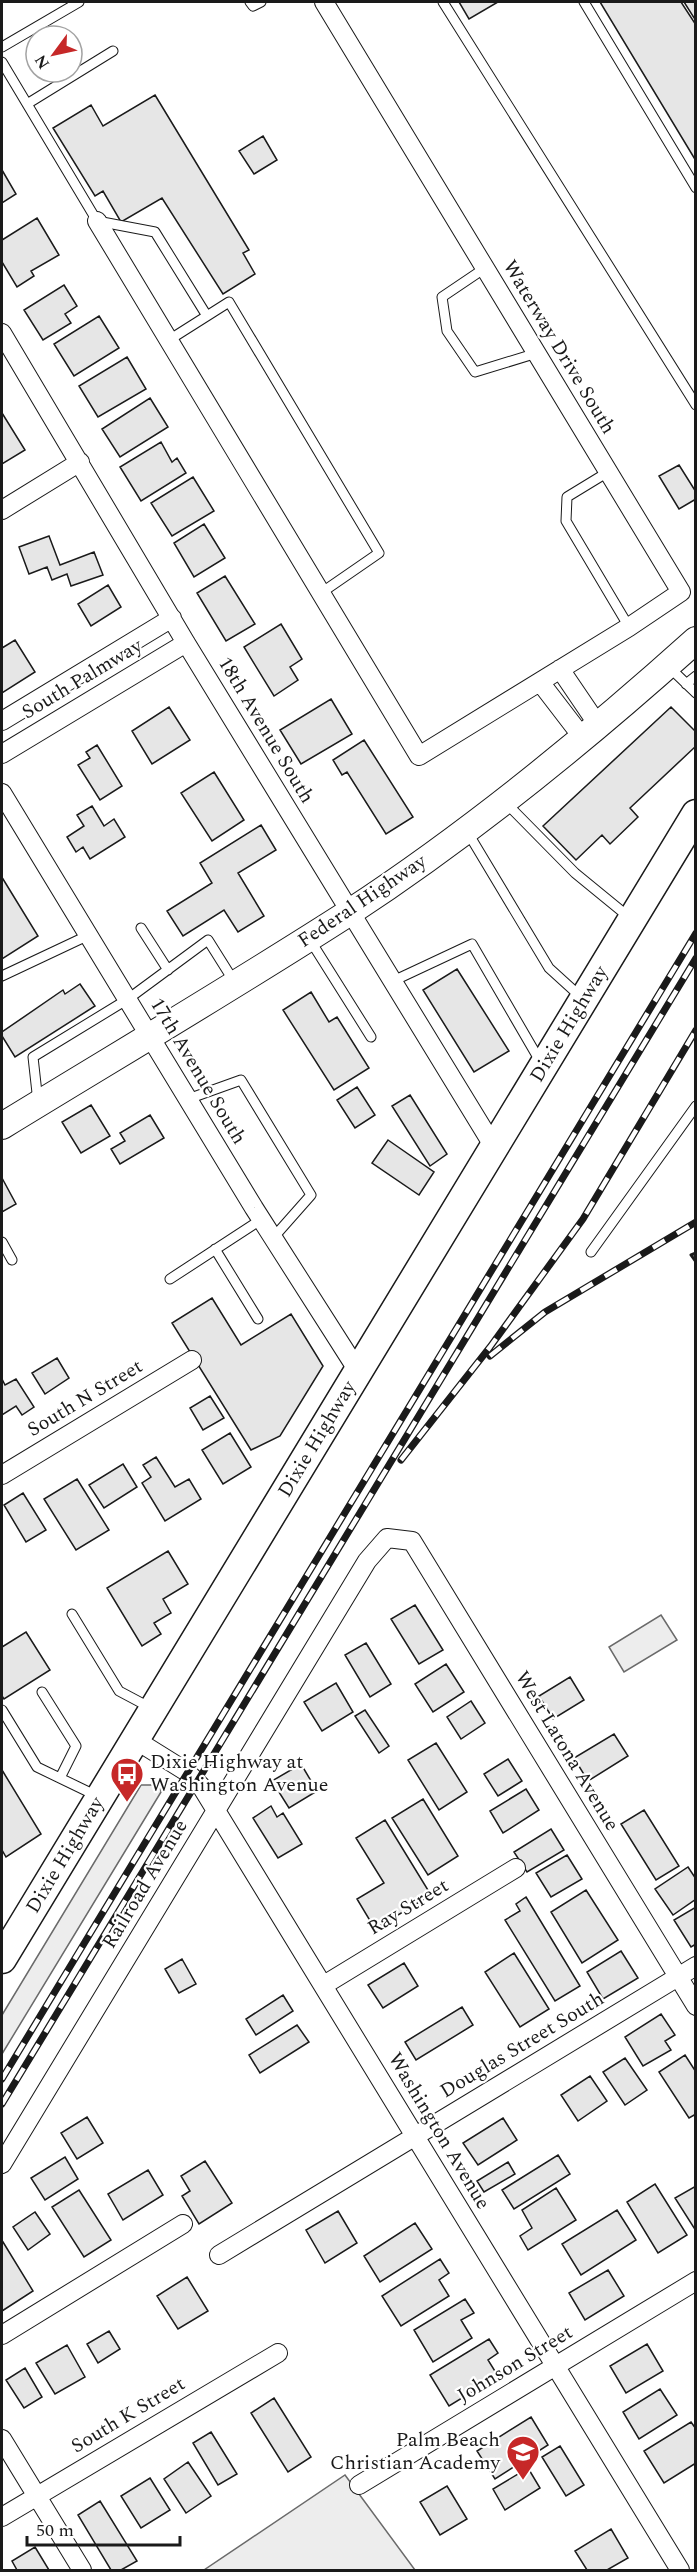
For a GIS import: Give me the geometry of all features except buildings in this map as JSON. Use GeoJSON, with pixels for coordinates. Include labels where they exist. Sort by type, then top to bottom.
{"type":"FeatureCollection","features":[{"type":"Feature","properties":{"kind":"main road","name":"Federal Highway"},"geometry":{"type":"LineString","coordinates":[[2,1126],[350,912],[504,801],[591,731],[696,640]]}},
{"type":"Feature","properties":{"kind":"main road","name":"Dixie Highway"},"geometry":{"type":"LineString","coordinates":[[2,1959],[696,814]]}},
{"type":"Feature","properties":{"kind":"street","name":"Waterway Drive South"},"geometry":{"type":"LineString","coordinates":[[321,593],[419,756],[629,627],[681,592],[324,2]]}},
{"type":"Feature","properties":{"kind":"street"},"geometry":{"type":"LineString","coordinates":[[97,221],[321,593]]}},
{"type":"Feature","properties":{"kind":"street","name":"18th Avenue South"},"geometry":{"type":"LineString","coordinates":[[2,333],[186,643],[494,1148]]}},
{"type":"Feature","properties":{"kind":"street"},"geometry":{"type":"LineString","coordinates":[[2,510],[80,462]]}},
{"type":"Feature","properties":{"kind":"street","name":"South Palmway"},"geometry":{"type":"LineString","coordinates":[[2,721],[172,618]]}},
{"type":"Feature","properties":{"kind":"street","name":"South Palmway"},"geometry":{"type":"LineString","coordinates":[[2,754],[186,643]]}},
{"type":"Feature","properties":{"kind":"street"},"geometry":{"type":"LineString","coordinates":[[560,669],[591,731]]}},
{"type":"Feature","properties":{"kind":"street"},"geometry":{"type":"LineString","coordinates":[[540,682],[591,731]]}},
{"type":"Feature","properties":{"kind":"street","name":"17th Avenue South"},"geometry":{"type":"LineString","coordinates":[[2,793],[273,1238],[358,1371]]}},
{"type":"Feature","properties":{"kind":"street","name":"South N Street"},"geometry":{"type":"LineString","coordinates":[[2,1475],[192,1360]]}},
{"type":"Feature","properties":{"kind":"street","name":"Railroad Avenue"},"geometry":{"type":"LineString","coordinates":[[2,2164],[367,1561],[387,1538]]}},
{"type":"Feature","properties":{"kind":"street","name":"West Latona Avenue"},"geometry":{"type":"LineString","coordinates":[[387,1538],[411,1541],[696,2006]]}},
{"type":"Feature","properties":{"kind":"street","name":"Washington Avenue"},"geometry":{"type":"LineString","coordinates":[[134,1739],[188,1772],[201,1786],[680,2571]]}},
{"type":"Feature","properties":{"kind":"street","name":"Ray Street"},"geometry":{"type":"LineString","coordinates":[[324,1985],[516,1868]]}},
{"type":"Feature","properties":{"kind":"street","name":"Douglas Street South"},"geometry":{"type":"LineString","coordinates":[[219,2255],[696,1966]]}},
{"type":"Feature","properties":{"kind":"street"},"geometry":{"type":"LineString","coordinates":[[2,2335],[183,2224]]}},
{"type":"Feature","properties":{"kind":"street","name":"Johnson Street"},"geometry":{"type":"LineString","coordinates":[[359,2485],[696,2281]]}},
{"type":"Feature","properties":{"kind":"street","name":"South K Street"},"geometry":{"type":"LineString","coordinates":[[2,2517],[278,2352]]}},
{"type":"Feature","properties":{"kind":"street"},"geometry":{"type":"LineString","coordinates":[[2,2439],[82,2571]]}},
{"type":"Feature","properties":{"kind":"lane"},"geometry":{"type":"LineString","coordinates":[[2,47],[79,2]]}},
{"type":"Feature","properties":{"kind":"lane"},"geometry":{"type":"LineString","coordinates":[[250,2],[253,6],[261,2]]}},
{"type":"Feature","properties":{"kind":"lane"},"geometry":{"type":"LineString","coordinates":[[443,2],[696,405]]}},
{"type":"Feature","properties":{"kind":"lane"},"geometry":{"type":"LineString","coordinates":[[584,2],[696,188]]}},
{"type":"Feature","properties":{"kind":"lane"},"geometry":{"type":"LineString","coordinates":[[27,104],[113,51]]}},
{"type":"Feature","properties":{"kind":"lane"},"geometry":{"type":"LineString","coordinates":[[2,62],[97,221],[155,232],[207,316]]}},
{"type":"Feature","properties":{"kind":"lane"},"geometry":{"type":"LineString","coordinates":[[485,268],[442,297],[447,332],[475,372],[537,353]]}},
{"type":"Feature","properties":{"kind":"lane"},"geometry":{"type":"LineString","coordinates":[[169,340],[229,302],[379,553],[321,593]]}},
{"type":"Feature","properties":{"kind":"lane"},"geometry":{"type":"LineString","coordinates":[[608,472],[567,497],[566,521],[629,627]]}},
{"type":"Feature","properties":{"kind":"lane"},"geometry":{"type":"LineString","coordinates":[[668,665],[696,693]]}},
{"type":"Feature","properties":{"kind":"lane"},"geometry":{"type":"LineString","coordinates":[[686,684],[696,676]]}},
{"type":"Feature","properties":{"kind":"lane"},"geometry":{"type":"LineString","coordinates":[[504,801],[574,873],[632,919]]}},
{"type":"Feature","properties":{"kind":"lane"},"geometry":{"type":"LineString","coordinates":[[466,830],[549,968],[584,999]]}},
{"type":"Feature","properties":{"kind":"lane"},"geometry":{"type":"LineString","coordinates":[[141,928],[168,970]]}},
{"type":"Feature","properties":{"kind":"lane"},"geometry":{"type":"LineString","coordinates":[[2,976],[89,935]]}},
{"type":"Feature","properties":{"kind":"lane"},"geometry":{"type":"LineString","coordinates":[[309,938],[371,1036]]}},
{"type":"Feature","properties":{"kind":"lane"},"geometry":{"type":"LineString","coordinates":[[39,1104],[33,1057],[128,999],[208,940],[235,983]]}},
{"type":"Feature","properties":{"kind":"lane"},"geometry":{"type":"LineString","coordinates":[[393,981],[472,944],[543,1066]]}},
{"type":"Feature","properties":{"kind":"lane"},"geometry":{"type":"LineString","coordinates":[[188,1099],[241,1080],[311,1195],[273,1238]]}},
{"type":"Feature","properties":{"kind":"lane"},"geometry":{"type":"LineString","coordinates":[[591,1252],[696,1106]]}},
{"type":"Feature","properties":{"kind":"lane"},"geometry":{"type":"LineString","coordinates":[[170,1279],[262,1219]]}},
{"type":"Feature","properties":{"kind":"lane"},"geometry":{"type":"LineString","coordinates":[[2,1242],[12,1260]]}},
{"type":"Feature","properties":{"kind":"lane"},"geometry":{"type":"LineString","coordinates":[[215,1250],[258,1319]]}},
{"type":"Feature","properties":{"kind":"lane"},"geometry":{"type":"LineString","coordinates":[[72,1614],[119,1691],[153,1709]]}},
{"type":"Feature","properties":{"kind":"lane"},"geometry":{"type":"LineString","coordinates":[[42,1692],[76,1746],[60,1778]]}},
{"type":"Feature","properties":{"kind":"lane"},"geometry":{"type":"LineString","coordinates":[[2,1710],[37,1767],[99,1797]]}},
{"type":"Feature","properties":{"kind":"shaded area"},"geometry":{"type":"Polygon","coordinates":[[[661,1615],[677,1640],[624,1672],[609,1647],[661,1615]]]}},
{"type":"Feature","properties":{"kind":"shaded area"},"geometry":{"type":"Polygon","coordinates":[[[141,1785],[160,1785],[161,1792],[2,2054],[2,2015],[141,1785]]]}},
{"type":"Feature","properties":{"kind":"shaded area"},"geometry":{"type":"Polygon","coordinates":[[[345,2475],[415,2570],[204,2570],[345,2475]]]}},
{"type":"Feature","properties":{"kind":"railway"},"geometry":{"type":"LineString","coordinates":[[2,2079],[696,933]]}},
{"type":"Feature","properties":{"kind":"railway"},"geometry":{"type":"LineString","coordinates":[[2,2104],[696,958]]}},
{"type":"Feature","properties":{"kind":"railway"},"geometry":{"type":"LineString","coordinates":[[401,1460],[490,1347],[583,1219],[696,1030]]}},
{"type":"Feature","properties":{"kind":"railway"},"geometry":{"type":"LineString","coordinates":[[490,1356],[545,1312],[696,1222]]}},
{"type":"Feature","properties":{"kind":"wall"},"geometry":{"type":"LineString","coordinates":[[696,1253],[691,1255],[696,1262]]}},
{"type":"Feature","properties":{"kind":"place","name":"Dixie Highway at Washington Avenue"},"geometry":{"type":"Point","coordinates":[127,1803]}},
{"type":"Feature","properties":{"kind":"place","name":"Palm Beach Christian Academy"},"geometry":{"type":"Point","coordinates":[523,2481]}}]}
